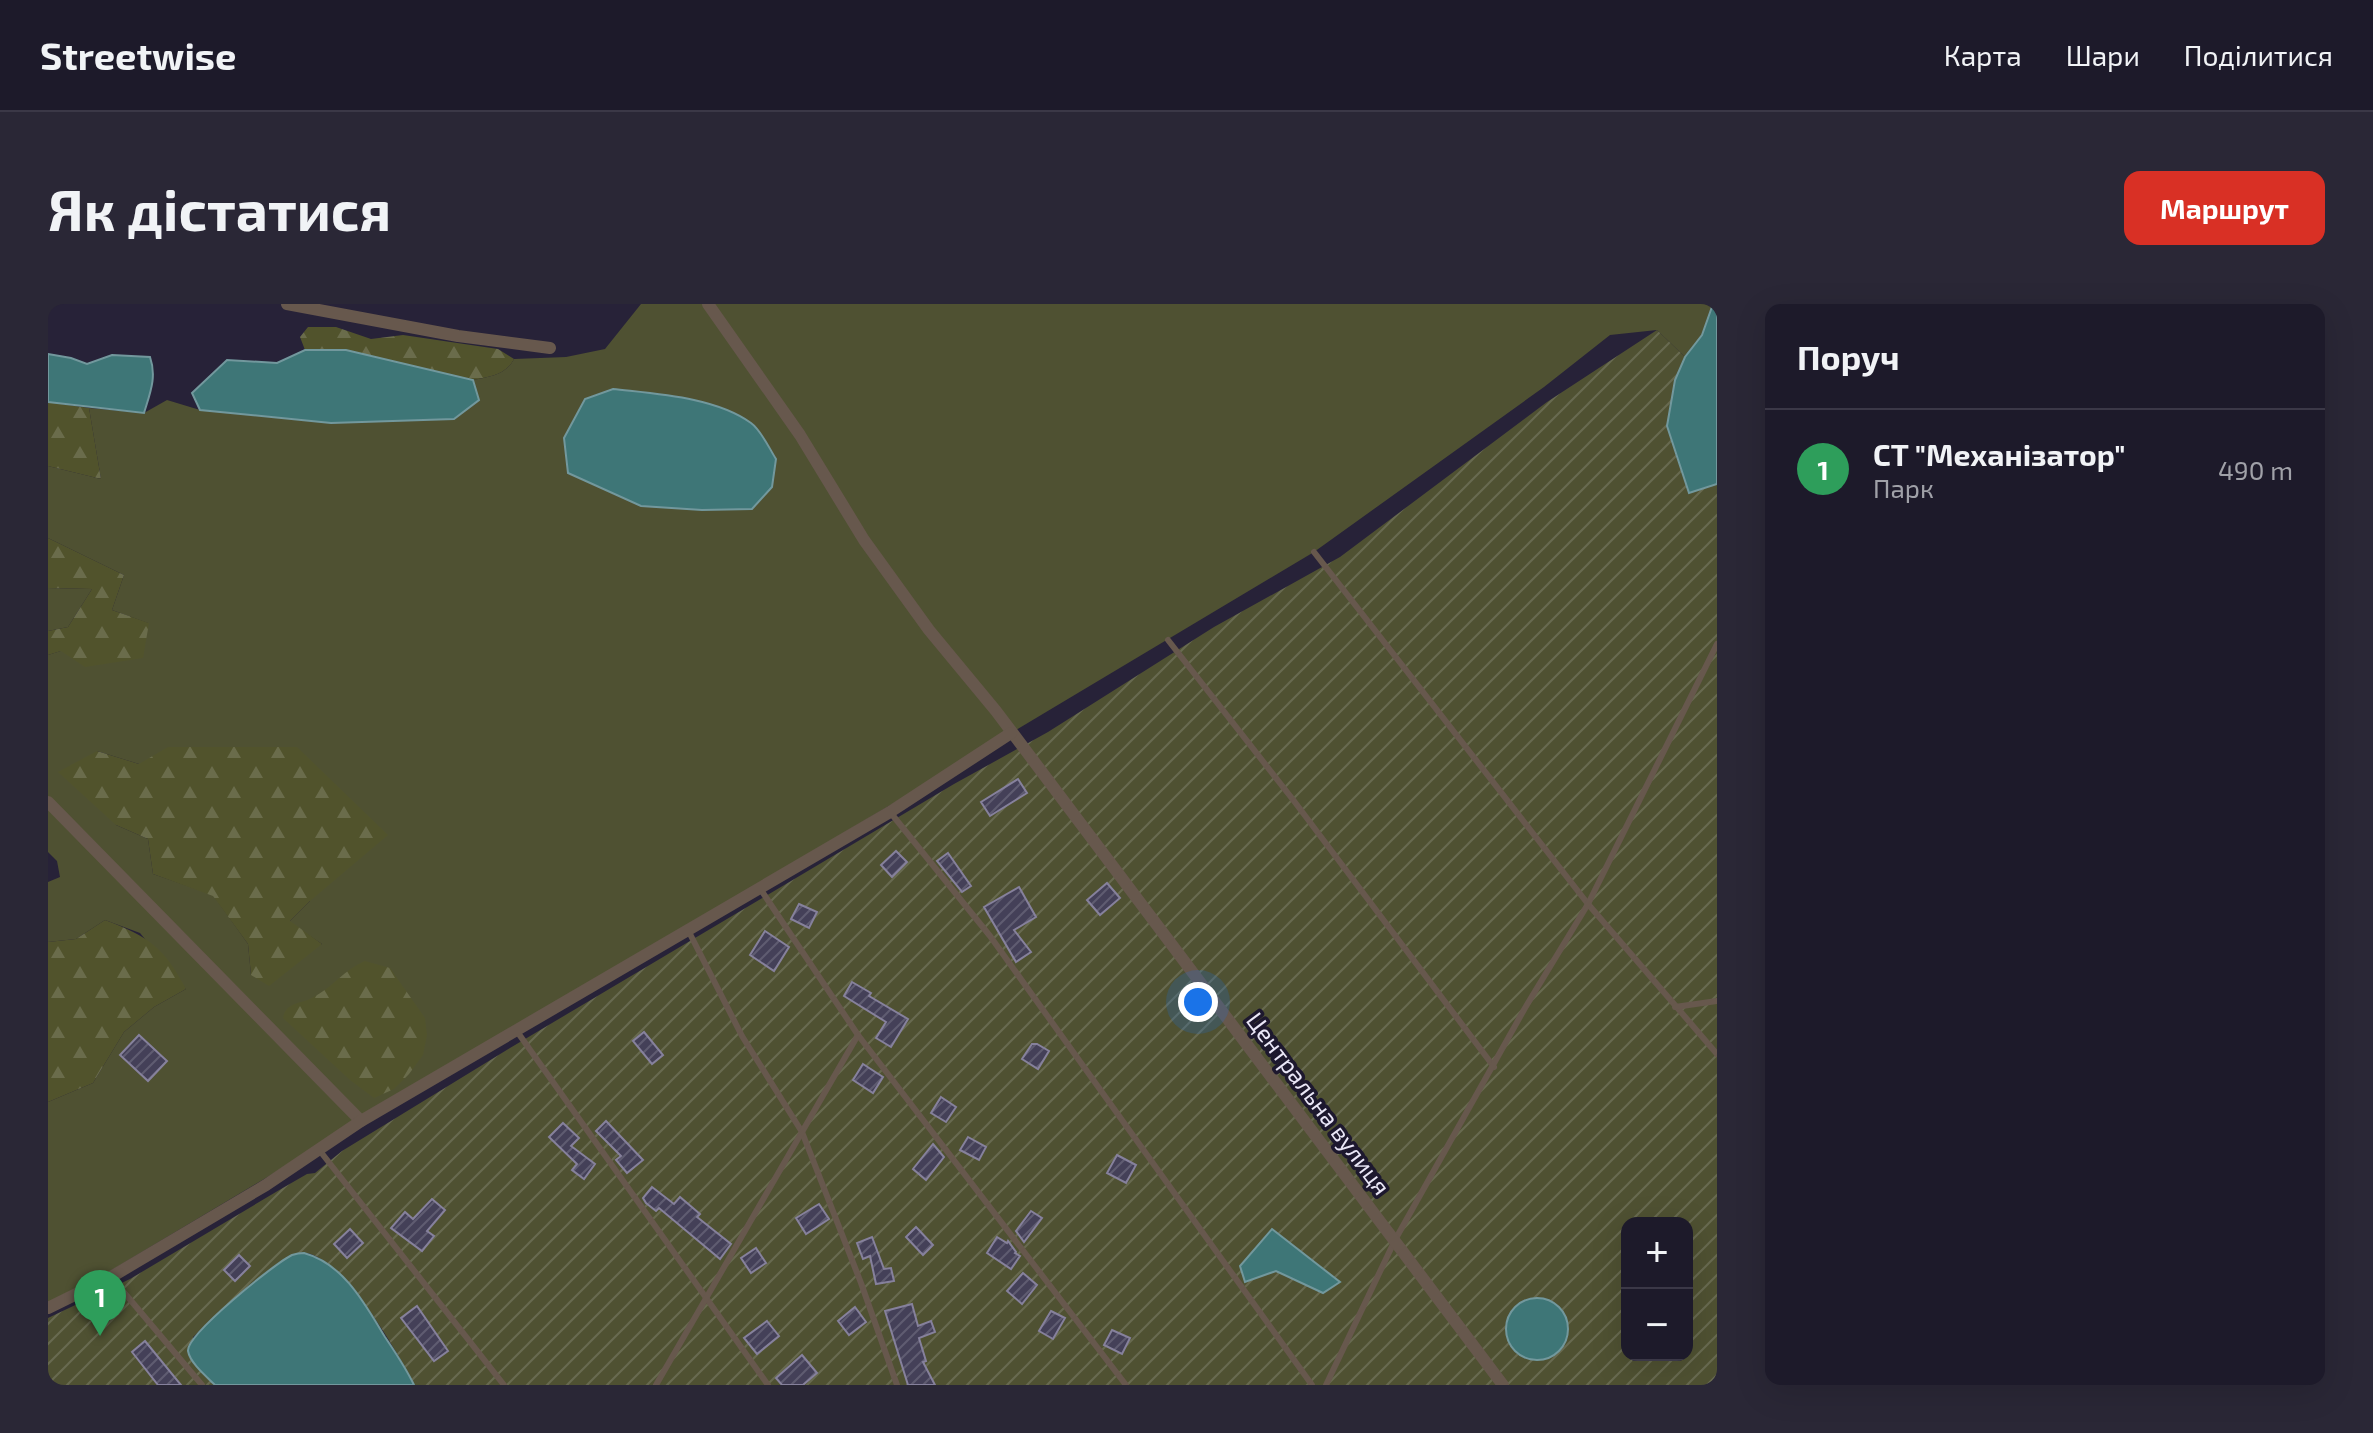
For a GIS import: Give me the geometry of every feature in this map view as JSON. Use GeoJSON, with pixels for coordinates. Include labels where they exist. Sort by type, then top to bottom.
{"type":"FeatureCollection","features":[{"type":"Feature","properties":{"kind":"street"},"geometry":{"type":"LineString","coordinates":[[287,304],[458,336],[550,348]]}},
{"type":"Feature","properties":{"kind":"street","name":"Центральна вулиця"},"geometry":{"type":"LineString","coordinates":[[708,304],[800,435],[864,540],[929,630],[1011,733],[1503,1385]]}},
{"type":"Feature","properties":{"kind":"street"},"geometry":{"type":"LineString","coordinates":[[48,1308],[111,1277],[266,1185],[361,1121],[890,812],[1011,733]]}},
{"type":"Feature","properties":{"kind":"street"},"geometry":{"type":"LineString","coordinates":[[48,802],[361,1121]]}},
{"type":"Feature","properties":{"kind":"lane"},"geometry":{"type":"LineString","coordinates":[[1314,552],[1588,904],[1717,1054]]}},
{"type":"Feature","properties":{"kind":"lane"},"geometry":{"type":"LineString","coordinates":[[1168,640],[1294,801],[1494,1067]]}},
{"type":"Feature","properties":{"kind":"lane"},"geometry":{"type":"LineString","coordinates":[[1326,1385],[1395,1240],[1525,1008],[1588,904],[1717,644]]}},
{"type":"Feature","properties":{"kind":"lane"},"geometry":{"type":"LineString","coordinates":[[890,812],[990,936],[1312,1385]]}},
{"type":"Feature","properties":{"kind":"lane"},"geometry":{"type":"LineString","coordinates":[[759,887],[858,1035],[1126,1385]]}},
{"type":"Feature","properties":{"kind":"lane"},"geometry":{"type":"LineString","coordinates":[[688,930],[742,1036],[802,1132],[897,1385]]}},
{"type":"Feature","properties":{"kind":"lane"},"geometry":{"type":"LineString","coordinates":[[1675,1007],[1717,1001]]}},
{"type":"Feature","properties":{"kind":"lane"},"geometry":{"type":"LineString","coordinates":[[516,1030],[768,1385]]}},
{"type":"Feature","properties":{"kind":"lane"},"geometry":{"type":"LineString","coordinates":[[656,1385],[858,1035]]}},
{"type":"Feature","properties":{"kind":"lane"},"geometry":{"type":"LineString","coordinates":[[320,1151],[504,1385]]}},
{"type":"Feature","properties":{"kind":"lane"},"geometry":{"type":"LineString","coordinates":[[111,1277],[202,1385]]}},
{"type":"Feature","properties":{"kind":"shaded area"},"geometry":{"type":"Polygon","coordinates":[[[641,304],[1713,304],[1702,335],[1685,357],[1657,330],[1610,335],[1544,387],[1314,552],[48,1308],[48,1102],[93,1083],[124,1032],[154,1007],[186,989],[140,933],[105,920],[76,939],[48,942],[48,882],[60,877],[57,861],[48,852],[48,655],[148,623],[112,610],[124,575],[48,538],[48,466],[101,479],[89,408],[144,413],[167,400],[200,410],[479,400],[473,380],[502,372],[514,359],[566,357],[605,349],[641,304]],[[613,389],[585,399],[641,506],[702,510],[752,508],[721,407],[613,389]],[[97,751],[116,825],[148,839],[153,874],[213,895],[248,944],[251,975],[322,944],[289,922],[310,901],[139,764],[97,751]]]}},
{"type":"Feature","properties":{"kind":"shaded area"},"geometry":{"type":"Polygon","coordinates":[[[1713,304],[1717,304],[1717,484],[1689,493],[1667,426],[1675,380],[1685,357],[1702,335],[1713,304]]]}},
{"type":"Feature","properties":{"kind":"shaded area"},"geometry":{"type":"Polygon","coordinates":[[[1657,330],[1685,357],[1675,380],[1689,492],[1717,484],[1717,1385],[414,1385],[382,1328],[349,1284],[315,1256],[300,1253],[260,1277],[193,1337],[192,1360],[215,1385],[48,1385],[48,1318],[130,1279],[307,1174],[315,1173],[342,1151],[510,1048],[954,784],[1048,732],[1214,627],[1340,557],[1547,402],[1657,330]]]}},
{"type":"Feature","properties":{"kind":"shaded area"},"geometry":{"type":"Polygon","coordinates":[[[305,350],[346,350],[473,380],[479,400],[454,419],[331,423],[200,410],[192,393],[227,360],[277,363],[305,350]]]}},
{"type":"Feature","properties":{"kind":"shaded area"},"geometry":{"type":"Polygon","coordinates":[[[48,354],[87,364],[112,355],[150,357],[153,378],[144,413],[48,402],[48,354]]]}},
{"type":"Feature","properties":{"kind":"shaded area"},"geometry":{"type":"Polygon","coordinates":[[[613,389],[703,402],[751,423],[776,459],[772,487],[752,509],[641,506],[568,473],[564,438],[585,399],[613,389]]]}},
{"type":"Feature","properties":{"kind":"shaded area"},"geometry":{"type":"Polygon","coordinates":[[[48,588],[92,589],[68,627],[48,631],[48,588]]]}},
{"type":"Feature","properties":{"kind":"shaded area"},"geometry":{"type":"Polygon","coordinates":[[[1272,1229],[1340,1282],[1323,1293],[1276,1271],[1245,1282],[1240,1266],[1272,1229]]]}},
{"type":"Feature","properties":{"kind":"shaded area"},"geometry":{"type":"Polygon","coordinates":[[[304,1253],[331,1266],[352,1287],[414,1385],[215,1385],[195,1365],[188,1351],[201,1330],[268,1271],[292,1255],[304,1253]]]}},
{"type":"Feature","properties":{"kind":"shaded area"},"geometry":{"type":"Polygon","coordinates":[[[1537,1298],[1549,1300],[1559,1307],[1566,1317],[1566,1341],[1559,1351],[1549,1358],[1537,1360],[1525,1358],[1515,1351],[1508,1341],[1506,1329],[1508,1317],[1515,1307],[1525,1300],[1537,1298]]]}},
{"type":"Feature","properties":{"kind":"green space"},"geometry":{"type":"Polygon","coordinates":[[[308,327],[336,327],[371,339],[403,335],[498,349],[514,359],[502,372],[473,380],[346,350],[305,350],[300,337],[308,327]]]}},
{"type":"Feature","properties":{"kind":"green space"},"geometry":{"type":"Polygon","coordinates":[[[48,402],[89,408],[101,479],[48,466],[48,402]]]}},
{"type":"Feature","properties":{"kind":"green space"},"geometry":{"type":"Polygon","coordinates":[[[48,538],[124,575],[112,610],[149,623],[143,658],[85,667],[61,651],[48,655],[48,631],[68,627],[92,589],[48,588],[48,538]]]}},
{"type":"Feature","properties":{"kind":"green space"},"geometry":{"type":"Polygon","coordinates":[[[168,747],[297,747],[388,835],[290,921],[322,944],[269,986],[251,975],[248,944],[213,896],[153,874],[148,839],[116,825],[58,772],[97,751],[139,764],[168,747]]]}},
{"type":"Feature","properties":{"kind":"green space"},"geometry":{"type":"Polygon","coordinates":[[[105,920],[154,945],[186,989],[154,1007],[124,1032],[93,1083],[48,1102],[48,942],[76,939],[105,920]]]}},
{"type":"Feature","properties":{"kind":"green space"},"geometry":{"type":"Polygon","coordinates":[[[365,961],[390,968],[425,1018],[427,1035],[423,1055],[409,1074],[394,1089],[374,1098],[283,1018],[290,1006],[319,994],[365,961]]]}},
{"type":"Feature","properties":{"kind":"building"},"geometry":{"type":"Polygon","coordinates":[[[1018,779],[1027,793],[990,816],[981,802],[1018,779]]]}},
{"type":"Feature","properties":{"kind":"building"},"geometry":{"type":"Polygon","coordinates":[[[896,851],[907,862],[892,877],[881,865],[896,851]]]}},
{"type":"Feature","properties":{"kind":"building"},"geometry":{"type":"Polygon","coordinates":[[[948,853],[971,886],[962,892],[937,861],[948,853]]]}},
{"type":"Feature","properties":{"kind":"building"},"geometry":{"type":"Polygon","coordinates":[[[1107,883],[1120,898],[1100,915],[1087,900],[1107,883]]]}},
{"type":"Feature","properties":{"kind":"building"},"geometry":{"type":"Polygon","coordinates":[[[1019,887],[1036,917],[1014,930],[1031,952],[1016,962],[984,907],[1019,887]]]}},
{"type":"Feature","properties":{"kind":"building"},"geometry":{"type":"Polygon","coordinates":[[[799,904],[817,912],[809,928],[791,919],[799,904]]]}},
{"type":"Feature","properties":{"kind":"building"},"geometry":{"type":"Polygon","coordinates":[[[765,931],[789,947],[774,971],[750,955],[765,931]]]}},
{"type":"Feature","properties":{"kind":"building"},"geometry":{"type":"Polygon","coordinates":[[[852,982],[908,1019],[891,1047],[876,1038],[886,1022],[844,996],[852,982]]]}},
{"type":"Feature","properties":{"kind":"building"},"geometry":{"type":"Polygon","coordinates":[[[644,1032],[663,1055],[652,1064],[633,1041],[644,1032]]]}},
{"type":"Feature","properties":{"kind":"building"},"geometry":{"type":"Polygon","coordinates":[[[139,1035],[167,1061],[148,1081],[120,1055],[139,1035]]]}},
{"type":"Feature","properties":{"kind":"building"},"geometry":{"type":"Polygon","coordinates":[[[1032,1044],[1049,1051],[1038,1069],[1022,1059],[1032,1044]]]}},
{"type":"Feature","properties":{"kind":"building"},"geometry":{"type":"Polygon","coordinates":[[[863,1064],[883,1077],[873,1093],[853,1080],[863,1064]]]}},
{"type":"Feature","properties":{"kind":"building"},"geometry":{"type":"Polygon","coordinates":[[[941,1097],[956,1107],[946,1122],[931,1113],[941,1097]]]}},
{"type":"Feature","properties":{"kind":"building"},"geometry":{"type":"Polygon","coordinates":[[[606,1121],[643,1160],[627,1173],[616,1160],[621,1156],[596,1131],[606,1121]]]}},
{"type":"Feature","properties":{"kind":"building"},"geometry":{"type":"Polygon","coordinates":[[[563,1123],[579,1138],[571,1146],[595,1164],[584,1179],[572,1170],[577,1164],[549,1137],[563,1123]]]}},
{"type":"Feature","properties":{"kind":"building"},"geometry":{"type":"Polygon","coordinates":[[[968,1137],[986,1147],[979,1160],[960,1150],[968,1137]]]}},
{"type":"Feature","properties":{"kind":"building"},"geometry":{"type":"Polygon","coordinates":[[[933,1144],[944,1157],[926,1180],[913,1169],[933,1144]]]}},
{"type":"Feature","properties":{"kind":"building"},"geometry":{"type":"Polygon","coordinates":[[[1117,1155],[1136,1165],[1126,1183],[1107,1173],[1117,1155]]]}},
{"type":"Feature","properties":{"kind":"building"},"geometry":{"type":"Polygon","coordinates":[[[652,1187],[674,1204],[680,1197],[700,1214],[697,1217],[731,1244],[720,1259],[659,1208],[656,1211],[646,1203],[643,1198],[652,1187]]]}},
{"type":"Feature","properties":{"kind":"building"},"geometry":{"type":"Polygon","coordinates":[[[432,1199],[445,1210],[427,1231],[434,1236],[422,1251],[391,1228],[405,1212],[413,1219],[432,1199]]]}},
{"type":"Feature","properties":{"kind":"building"},"geometry":{"type":"Polygon","coordinates":[[[819,1204],[829,1219],[806,1234],[796,1218],[819,1204]]]}},
{"type":"Feature","properties":{"kind":"building"},"geometry":{"type":"Polygon","coordinates":[[[1031,1211],[1042,1218],[1024,1242],[1016,1231],[1031,1211]]]}},
{"type":"Feature","properties":{"kind":"building"},"geometry":{"type":"Polygon","coordinates":[[[916,1227],[933,1245],[923,1255],[906,1237],[916,1227]]]}},
{"type":"Feature","properties":{"kind":"building"},"geometry":{"type":"Polygon","coordinates":[[[350,1229],[363,1243],[347,1258],[334,1244],[350,1229]]]}},
{"type":"Feature","properties":{"kind":"building"},"geometry":{"type":"Polygon","coordinates":[[[872,1237],[884,1269],[891,1268],[894,1281],[876,1284],[870,1256],[863,1259],[857,1243],[872,1237]]]}},
{"type":"Feature","properties":{"kind":"building"},"geometry":{"type":"Polygon","coordinates":[[[997,1237],[1008,1241],[1020,1256],[1011,1269],[987,1253],[997,1237]]]}},
{"type":"Feature","properties":{"kind":"building"},"geometry":{"type":"Polygon","coordinates":[[[756,1248],[766,1263],[751,1273],[741,1258],[756,1248]]]}},
{"type":"Feature","properties":{"kind":"building"},"geometry":{"type":"Polygon","coordinates":[[[239,1255],[250,1266],[235,1281],[224,1270],[239,1255]]]}},
{"type":"Feature","properties":{"kind":"building"},"geometry":{"type":"Polygon","coordinates":[[[1023,1273],[1037,1285],[1022,1304],[1007,1291],[1023,1273]]]}},
{"type":"Feature","properties":{"kind":"building"},"geometry":{"type":"Polygon","coordinates":[[[912,1304],[918,1326],[931,1321],[935,1332],[919,1338],[926,1361],[923,1362],[935,1385],[908,1385],[885,1311],[912,1304]]]}},
{"type":"Feature","properties":{"kind":"building"},"geometry":{"type":"Polygon","coordinates":[[[417,1306],[448,1351],[434,1361],[401,1318],[417,1306]]]}},
{"type":"Feature","properties":{"kind":"building"},"geometry":{"type":"Polygon","coordinates":[[[855,1307],[866,1322],[849,1335],[838,1321],[855,1307]]]}},
{"type":"Feature","properties":{"kind":"building"},"geometry":{"type":"Polygon","coordinates":[[[1051,1311],[1065,1318],[1053,1339],[1039,1331],[1051,1311]]]}},
{"type":"Feature","properties":{"kind":"building"},"geometry":{"type":"Polygon","coordinates":[[[767,1321],[779,1336],[757,1354],[744,1338],[767,1321]]]}},
{"type":"Feature","properties":{"kind":"building"},"geometry":{"type":"Polygon","coordinates":[[[1112,1330],[1130,1338],[1122,1354],[1104,1345],[1112,1330]]]}},
{"type":"Feature","properties":{"kind":"building"},"geometry":{"type":"Polygon","coordinates":[[[145,1341],[181,1385],[158,1385],[132,1352],[145,1341]]]}},
{"type":"Feature","properties":{"kind":"building"},"geometry":{"type":"Polygon","coordinates":[[[802,1355],[817,1373],[803,1385],[782,1385],[776,1378],[802,1355]]]}},
{"type":"Feature","properties":{"kind":"place","name":"СТ \"Механізатор\""},"geometry":{"type":"Point","coordinates":[100,1336]}}]}
